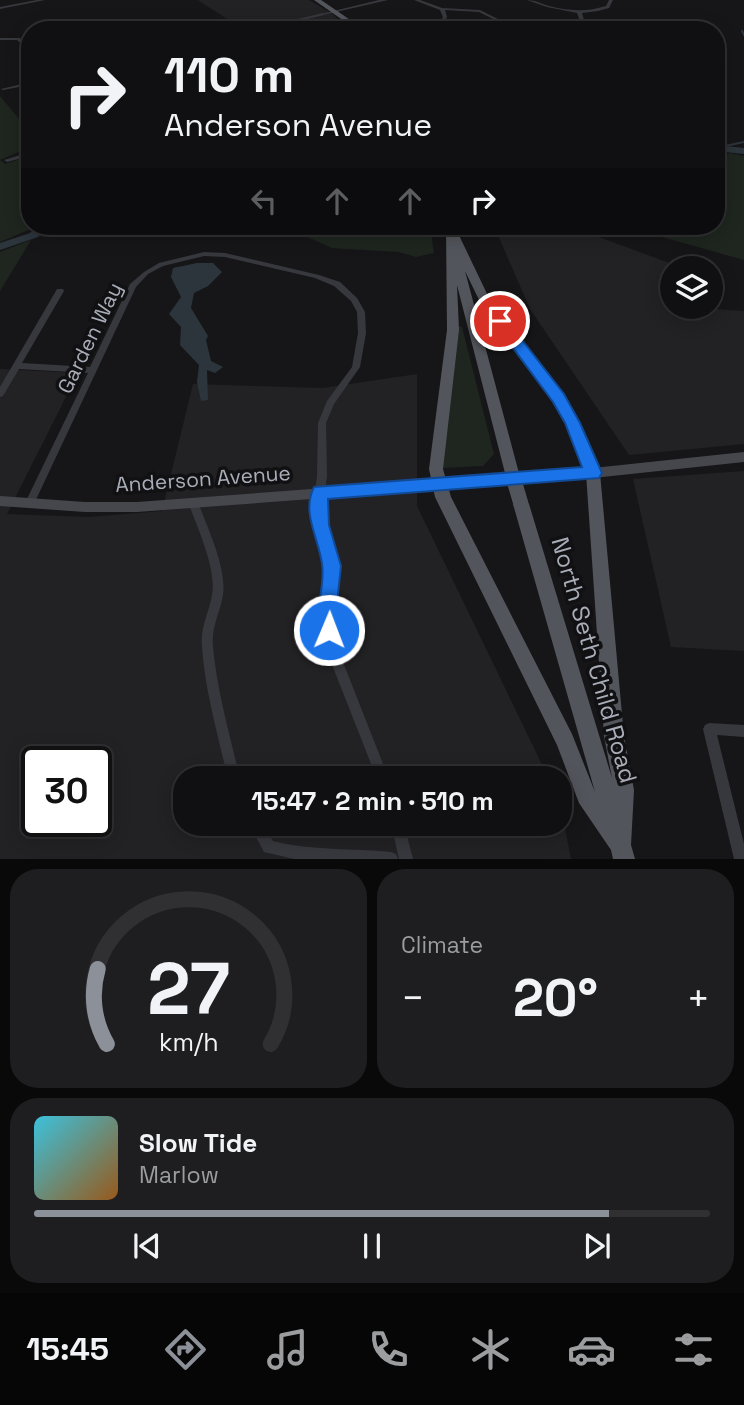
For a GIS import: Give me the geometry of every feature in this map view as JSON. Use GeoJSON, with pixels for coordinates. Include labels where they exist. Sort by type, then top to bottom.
{"type":"FeatureCollection","features":[{"type":"Feature","properties":{"kind":"main road"},"geometry":{"type":"LineString","coordinates":[[317,0],[350,21]]}},
{"type":"Feature","properties":{"kind":"main road"},"geometry":{"type":"LineString","coordinates":[[450,235],[453,330],[436,470],[439,484],[445,505],[565,741],[586,796],[622,852]]}},
{"type":"Feature","properties":{"kind":"main road","name":"North Seth Child Road"},"geometry":{"type":"LineString","coordinates":[[452,235],[505,450],[622,852]]}},
{"type":"Feature","properties":{"kind":"main road"},"geometry":{"type":"LineString","coordinates":[[454,235],[485,302],[558,398],[572,423],[593,473],[614,736],[624,790],[622,852]]}},
{"type":"Feature","properties":{"kind":"main road","name":"Anderson Avenue"},"geometry":{"type":"LineString","coordinates":[[0,501],[111,507],[593,473],[744,457]]}},
{"type":"Feature","properties":{"kind":"street"},"geometry":{"type":"LineString","coordinates":[[0,8],[43,0]]}},
{"type":"Feature","properties":{"kind":"street"},"geometry":{"type":"LineString","coordinates":[[293,21],[386,0]]}},
{"type":"Feature","properties":{"kind":"street"},"geometry":{"type":"LineString","coordinates":[[416,0],[442,9],[486,12],[498,20]]}},
{"type":"Feature","properties":{"kind":"street"},"geometry":{"type":"LineString","coordinates":[[529,0],[579,11],[600,10],[611,5],[611,0]]}},
{"type":"Feature","properties":{"kind":"street"},"geometry":{"type":"LineString","coordinates":[[450,9],[452,4],[457,2]]}},
{"type":"Feature","properties":{"kind":"street"},"geometry":{"type":"LineString","coordinates":[[442,9],[445,17],[443,21]]}},
{"type":"Feature","properties":{"kind":"street"},"geometry":{"type":"LineString","coordinates":[[579,11],[582,21]]}},
{"type":"Feature","properties":{"kind":"street"},"geometry":{"type":"LineString","coordinates":[[0,39],[18,39],[21,42]]}},
{"type":"Feature","properties":{"kind":"street"},"geometry":{"type":"LineString","coordinates":[[3,89],[21,85]]}},
{"type":"Feature","properties":{"kind":"street"},"geometry":{"type":"LineString","coordinates":[[7,160],[21,156]]}},
{"type":"Feature","properties":{"kind":"street","name":"Garden Way"},"geometry":{"type":"LineString","coordinates":[[30,503],[133,286],[146,273],[161,264],[204,254],[225,255],[317,276],[337,284],[358,307],[362,318],[362,333],[356,367],[330,402],[322,423],[318,505],[320,525],[332,566],[328,603],[335,657],[378,766]]}},
{"type":"Feature","properties":{"kind":"street"},"geometry":{"type":"LineString","coordinates":[[0,394],[60,291]]}},
{"type":"Feature","properties":{"kind":"street"},"geometry":{"type":"LineString","coordinates":[[17,366],[93,370]]}},
{"type":"Feature","properties":{"kind":"street"},"geometry":{"type":"LineString","coordinates":[[193,502],[218,575],[218,593],[209,622],[207,643],[210,672],[231,766]]}},
{"type":"Feature","properties":{"kind":"street"},"geometry":{"type":"LineString","coordinates":[[741,859],[709,729],[744,731]]}},
{"type":"Feature","properties":{"kind":"street"},"geometry":{"type":"LineString","coordinates":[[262,836],[269,847],[284,851],[307,855],[391,859]]}},
{"type":"Feature","properties":{"kind":"street"},"geometry":{"type":"LineString","coordinates":[[400,836],[406,859]]}},
{"type":"Feature","properties":{"kind":"shaded area"},"geometry":{"type":"Polygon","coordinates":[[[198,0],[309,0],[339,21],[230,21],[198,0]]]}},
{"type":"Feature","properties":{"kind":"shaded area"},"geometry":{"type":"Polygon","coordinates":[[[0,96],[21,121],[21,151],[0,160],[0,96]]]}},
{"type":"Feature","properties":{"kind":"shaded area"},"geometry":{"type":"Polygon","coordinates":[[[730,153],[744,156],[744,260],[655,235],[725,235],[725,155],[730,153]]]}},
{"type":"Feature","properties":{"kind":"shaded area"},"geometry":{"type":"Polygon","coordinates":[[[21,159],[21,233],[0,242],[0,160],[5,164],[21,159]]]}},
{"type":"Feature","properties":{"kind":"shaded area"},"geometry":{"type":"Polygon","coordinates":[[[303,235],[431,235],[434,253],[416,257],[399,252],[332,248],[303,235]]]}},
{"type":"Feature","properties":{"kind":"shaded area"},"geometry":{"type":"Polygon","coordinates":[[[498,235],[593,235],[660,259],[660,319],[723,319],[723,310],[744,311],[744,444],[629,455],[530,309],[498,235]]]}},
{"type":"Feature","properties":{"kind":"shaded area"},"geometry":{"type":"Polygon","coordinates":[[[31,240],[0,291],[0,252],[31,240]]]}},
{"type":"Feature","properties":{"kind":"shaded area"},"geometry":{"type":"Polygon","coordinates":[[[213,263],[222,272],[208,286],[194,293],[191,308],[208,336],[206,340],[211,361],[223,367],[215,373],[207,370],[208,400],[201,401],[197,382],[199,365],[180,345],[181,327],[169,314],[181,297],[171,277],[173,268],[213,263]]]}},
{"type":"Feature","properties":{"kind":"shaded area"},"geometry":{"type":"Polygon","coordinates":[[[458,326],[462,327],[494,454],[483,466],[442,468],[458,326]]]}},
{"type":"Feature","properties":{"kind":"shaded area"},"geometry":{"type":"Polygon","coordinates":[[[0,369],[78,373],[7,514],[89,517],[162,511],[193,384],[323,388],[417,374],[417,506],[543,766],[173,766],[173,836],[567,836],[571,859],[0,859],[0,369]]]}},
{"type":"Feature","properties":{"kind":"shaded area"},"geometry":{"type":"Polygon","coordinates":[[[744,471],[744,651],[671,647],[633,479],[744,471]]]}},
{"type":"Feature","properties":{"kind":"waterway"},"geometry":{"type":"LineString","coordinates":[[742,31],[744,35]]}},
{"type":"Feature","properties":{"kind":"waterway"},"geometry":{"type":"LineString","coordinates":[[725,146],[744,142]]}},
{"type":"Feature","properties":{"kind":"waterway"},"geometry":{"type":"LineString","coordinates":[[725,149],[744,151]]}},
{"type":"Feature","properties":{"kind":"waterway"},"geometry":{"type":"LineString","coordinates":[[0,247],[34,235]]}},
{"type":"Feature","properties":{"kind":"route"},"geometry":{"type":"LineString","coordinates":[[329,630],[328,603],[332,566],[320,525],[320,492],[593,473],[585,450],[558,398],[500,321]]}}]}
